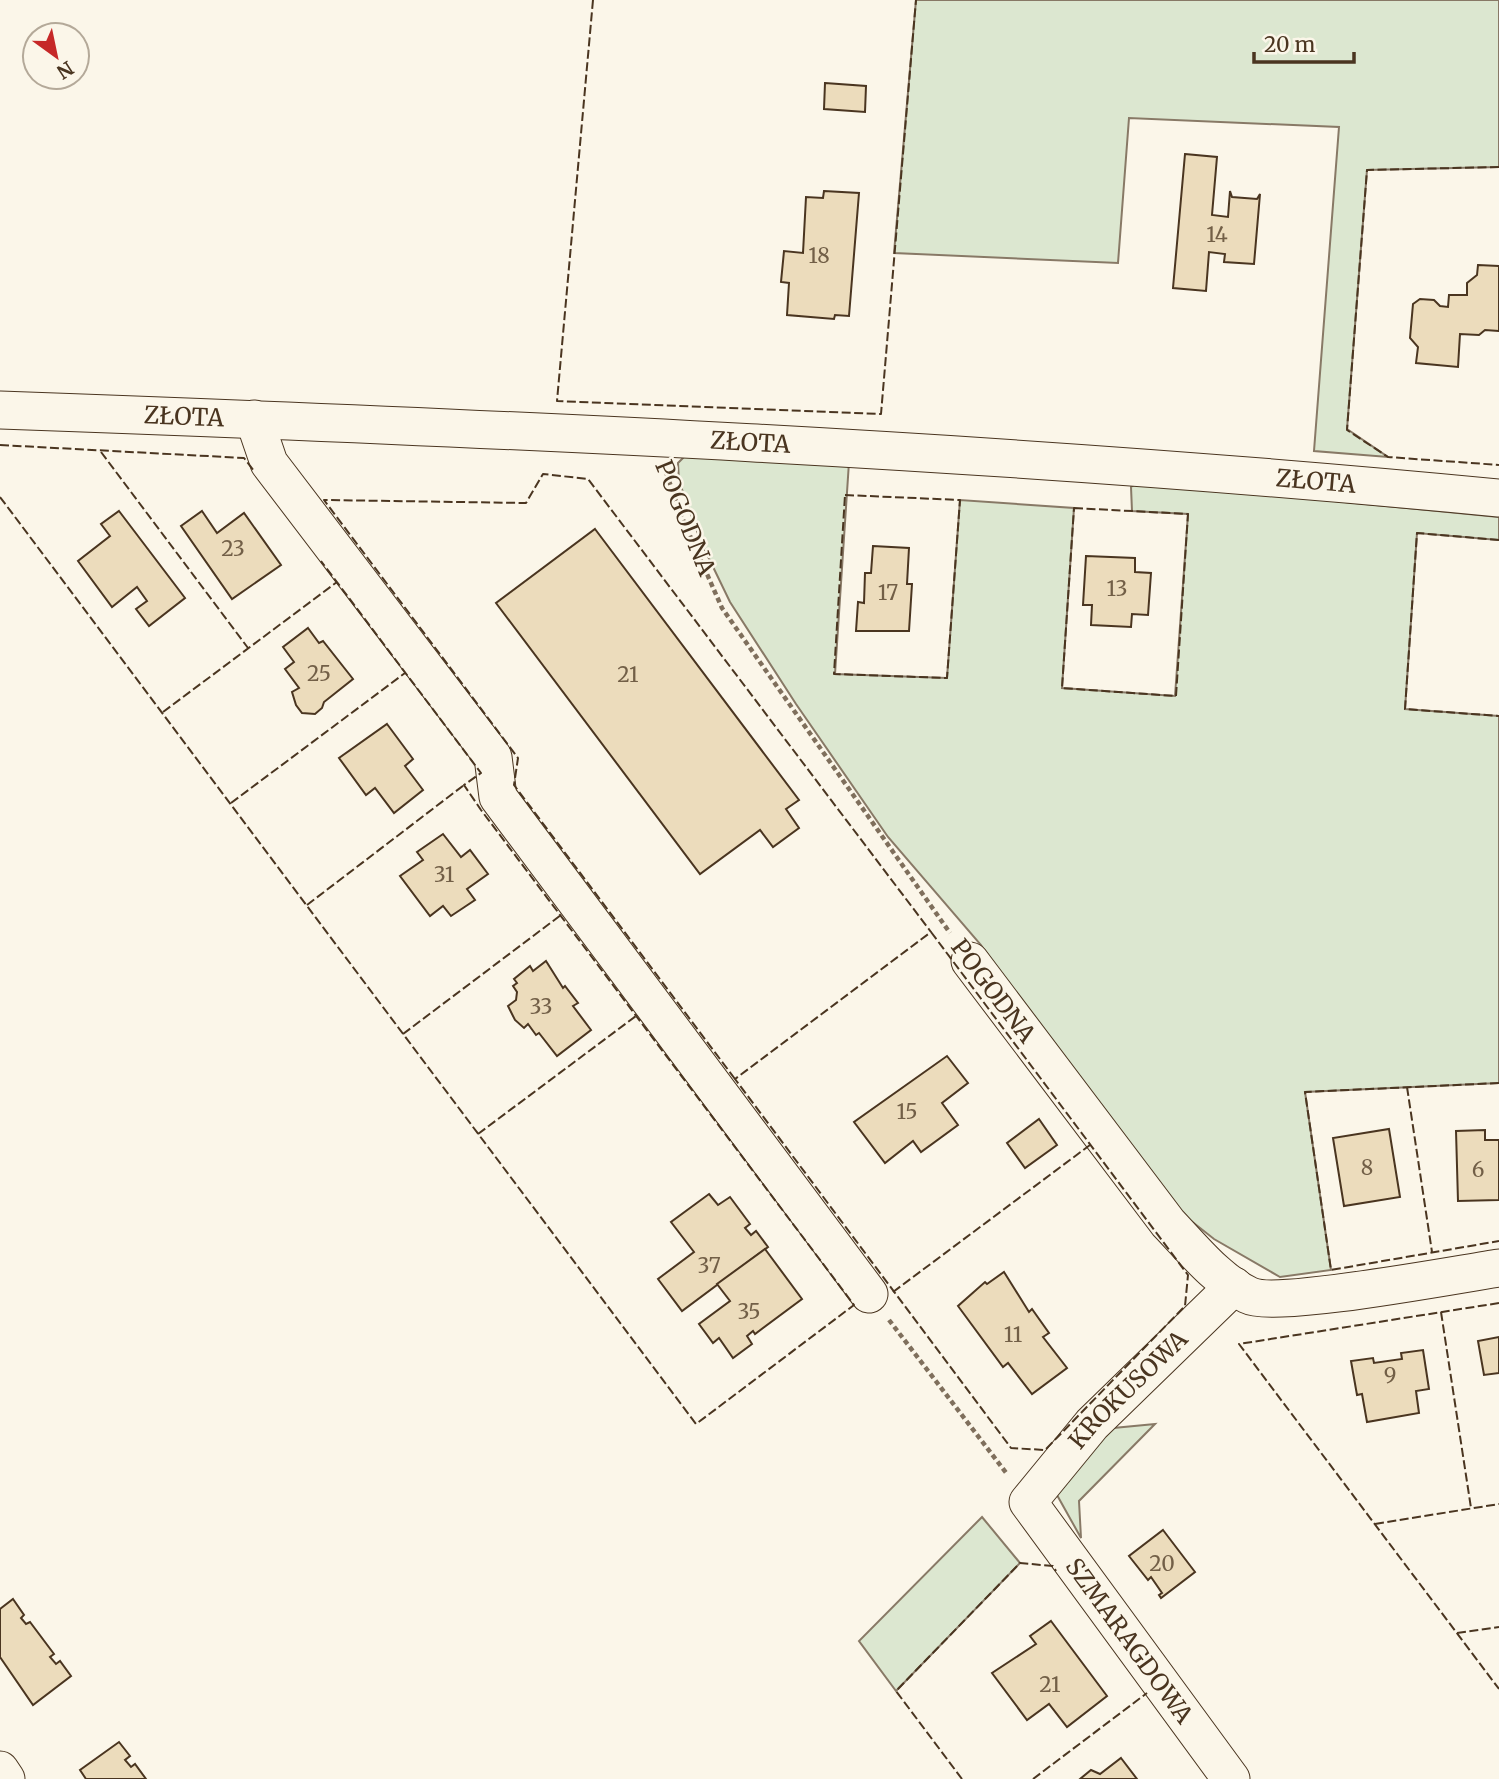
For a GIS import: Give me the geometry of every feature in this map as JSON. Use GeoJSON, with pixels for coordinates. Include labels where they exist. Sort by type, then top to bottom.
{"type":"FeatureCollection","features":[{"type":"Feature","properties":{"kind":"street","name":"ZŁOTA"},"geometry":{"type":"LineString","coordinates":[[0,410],[654,438],[1311,480],[1499,498]]}},
{"type":"Feature","properties":{"kind":"street"},"geometry":{"type":"LineString","coordinates":[[254,419],[269,463],[493,757],[498,797],[869,1294]]}},
{"type":"Feature","properties":{"kind":"street","name":"POGODNA"},"geometry":{"type":"LineString","coordinates":[[970,961],[1168,1223],[1234,1286],[1250,1297],[1290,1299],[1499,1268]]}},
{"type":"Feature","properties":{"kind":"street","name":"KROKUSOWA"},"geometry":{"type":"LineString","coordinates":[[1028,1502],[1092,1424],[1234,1286]]}},
{"type":"Feature","properties":{"kind":"street","name":"SZMARAGDOWA"},"geometry":{"type":"LineString","coordinates":[[1028,1502],[1231,1779]]}},
{"type":"Feature","properties":{"kind":"street"},"geometry":{"type":"LineString","coordinates":[[0,1770],[6,1779]]}},
{"type":"Feature","properties":{"kind":"path","name":"POGODNA"},"geometry":{"type":"LineString","coordinates":[[654,438],[680,513],[722,608],[811,739],[970,961]]}},
{"type":"Feature","properties":{"kind":"path"},"geometry":{"type":"LineString","coordinates":[[869,1294],[1028,1502]]}},
{"type":"Feature","properties":{"kind":"green space"},"geometry":{"type":"Polygon","coordinates":[[[916,0],[1499,0],[1499,167],[1367,170],[1347,429],[1388,457],[1314,451],[1339,127],[1129,118],[1118,263],[894,253],[916,0]]]}},
{"type":"Feature","properties":{"kind":"green space"},"geometry":{"type":"Polygon","coordinates":[[[688,453],[849,462],[835,674],[947,678],[960,500],[1074,508],[1062,688],[1175,696],[1188,514],[1132,511],[1131,487],[1139,482],[1499,517],[1499,540],[1417,533],[1405,709],[1499,716],[1499,1083],[1305,1092],[1331,1270],[1280,1277],[1214,1239],[1176,1209],[1143,1174],[981,945],[888,837],[796,704],[730,602],[701,542],[679,481],[678,463],[688,453]]]}},
{"type":"Feature","properties":{"kind":"green space"},"geometry":{"type":"Polygon","coordinates":[[[1155,1424],[1079,1501],[1081,1538],[1057,1495],[1103,1429],[1155,1424]]]}},
{"type":"Feature","properties":{"kind":"green space"},"geometry":{"type":"Polygon","coordinates":[[[982,1517],[1020,1563],[896,1691],[859,1641],[982,1517]]]}},
{"type":"Feature","properties":{"kind":"building"},"geometry":{"type":"Polygon","coordinates":[[[825,83],[866,86],[865,112],[824,109],[825,83]]]}},
{"type":"Feature","properties":{"kind":"building"},"geometry":{"type":"Polygon","coordinates":[[[1185,154],[1217,157],[1212,215],[1228,217],[1230,191],[1232,197],[1257,199],[1260,194],[1254,264],[1224,262],[1225,254],[1209,252],[1206,291],[1173,288],[1185,154]]]}},
{"type":"Feature","properties":{"kind":"building"},"geometry":{"type":"Polygon","coordinates":[[[824,191],[859,193],[849,316],[835,315],[834,319],[787,315],[789,283],[781,282],[784,251],[803,253],[806,197],[823,198],[824,191]]]}},
{"type":"Feature","properties":{"kind":"building"},"geometry":{"type":"Polygon","coordinates":[[[1478,265],[1499,266],[1499,331],[1485,330],[1479,335],[1460,334],[1458,367],[1416,363],[1418,347],[1410,338],[1413,304],[1420,299],[1434,300],[1440,306],[1448,307],[1449,295],[1467,295],[1467,283],[1477,275],[1478,265]]]}},
{"type":"Feature","properties":{"kind":"building"},"geometry":{"type":"Polygon","coordinates":[[[119,511],[185,598],[149,626],[136,609],[147,601],[137,587],[112,607],[78,561],[110,536],[101,524],[119,511]]]}},
{"type":"Feature","properties":{"kind":"building"},"geometry":{"type":"Polygon","coordinates":[[[202,511],[217,533],[244,513],[281,565],[232,599],[181,526],[202,511]]]}},
{"type":"Feature","properties":{"kind":"building"},"geometry":{"type":"Polygon","coordinates":[[[595,529],[799,800],[786,809],[799,828],[773,847],[760,830],[700,874],[496,603],[595,529]]]}},
{"type":"Feature","properties":{"kind":"building"},"geometry":{"type":"Polygon","coordinates":[[[873,546],[909,548],[907,584],[912,584],[909,631],[856,631],[858,602],[864,603],[865,573],[871,573],[873,546]]]}},
{"type":"Feature","properties":{"kind":"building"},"geometry":{"type":"Polygon","coordinates":[[[1086,556],[1135,558],[1135,572],[1151,573],[1148,615],[1132,614],[1131,627],[1091,625],[1092,605],[1083,605],[1086,556]]]}},
{"type":"Feature","properties":{"kind":"building"},"geometry":{"type":"Polygon","coordinates":[[[308,628],[319,643],[323,641],[353,679],[324,702],[315,714],[302,713],[296,705],[292,692],[299,688],[285,669],[294,662],[283,647],[308,628]]]}},
{"type":"Feature","properties":{"kind":"building"},"geometry":{"type":"Polygon","coordinates":[[[387,724],[413,759],[405,766],[423,790],[394,813],[375,788],[366,795],[339,758],[387,724]]]}},
{"type":"Feature","properties":{"kind":"building"},"geometry":{"type":"Polygon","coordinates":[[[443,834],[461,857],[470,850],[488,874],[467,889],[475,900],[451,916],[443,906],[430,916],[400,876],[423,860],[417,852],[443,834]]]}},
{"type":"Feature","properties":{"kind":"building"},"geometry":{"type":"Polygon","coordinates":[[[546,961],[563,988],[565,986],[578,1003],[573,1006],[591,1030],[557,1056],[539,1033],[536,1035],[528,1024],[524,1028],[515,1020],[508,1006],[516,1000],[517,992],[513,986],[517,983],[514,979],[530,966],[533,971],[546,961]]]}},
{"type":"Feature","properties":{"kind":"building"},"geometry":{"type":"Polygon","coordinates":[[[947,1056],[968,1083],[942,1103],[958,1125],[921,1152],[913,1141],[885,1163],[854,1122],[947,1056]]]}},
{"type":"Feature","properties":{"kind":"building"},"geometry":{"type":"Polygon","coordinates":[[[1039,1119],[1057,1145],[1025,1168],[1007,1143],[1039,1119]]]}},
{"type":"Feature","properties":{"kind":"building"},"geometry":{"type":"Polygon","coordinates":[[[1389,1129],[1400,1197],[1344,1206],[1333,1138],[1389,1129]]]}},
{"type":"Feature","properties":{"kind":"building"},"geometry":{"type":"Polygon","coordinates":[[[1485,1130],[1485,1140],[1499,1140],[1499,1200],[1458,1201],[1456,1131],[1485,1130]]]}},
{"type":"Feature","properties":{"kind":"building"},"geometry":{"type":"Polygon","coordinates":[[[709,1194],[718,1205],[730,1197],[750,1224],[745,1228],[751,1235],[756,1231],[768,1247],[682,1311],[658,1279],[694,1252],[671,1222],[709,1194]]]}},
{"type":"Feature","properties":{"kind":"building"},"geometry":{"type":"Polygon","coordinates":[[[765,1249],[802,1299],[755,1334],[753,1331],[747,1336],[752,1344],[733,1358],[719,1338],[713,1343],[699,1324],[730,1301],[717,1284],[765,1249]]]}},
{"type":"Feature","properties":{"kind":"building"},"geometry":{"type":"Polygon","coordinates":[[[1004,1272],[1029,1312],[1032,1309],[1049,1333],[1043,1337],[1067,1368],[1032,1394],[1008,1363],[1003,1367],[958,1306],[985,1282],[987,1284],[1004,1272]]]}},
{"type":"Feature","properties":{"kind":"building"},"geometry":{"type":"Polygon","coordinates":[[[1499,1337],[1499,1373],[1484,1375],[1478,1341],[1499,1337]]]}},
{"type":"Feature","properties":{"kind":"building"},"geometry":{"type":"Polygon","coordinates":[[[1423,1350],[1429,1389],[1416,1391],[1419,1413],[1367,1422],[1362,1394],[1357,1395],[1351,1361],[1373,1358],[1374,1363],[1402,1359],[1401,1353],[1423,1350]]]}},
{"type":"Feature","properties":{"kind":"building"},"geometry":{"type":"Polygon","coordinates":[[[1163,1530],[1195,1572],[1161,1598],[1159,1595],[1162,1593],[1151,1577],[1148,1580],[1129,1556],[1163,1530]]]}},
{"type":"Feature","properties":{"kind":"building"},"geometry":{"type":"Polygon","coordinates":[[[13,1599],[24,1615],[21,1618],[26,1624],[30,1622],[54,1654],[50,1657],[56,1664],[60,1661],[71,1676],[33,1705],[0,1657],[0,1609],[13,1599]]]}},
{"type":"Feature","properties":{"kind":"building"},"geometry":{"type":"Polygon","coordinates":[[[1051,1621],[1107,1696],[1067,1727],[1049,1704],[1027,1720],[992,1673],[1036,1644],[1030,1636],[1051,1621]]]}},
{"type":"Feature","properties":{"kind":"building"},"geometry":{"type":"Polygon","coordinates":[[[119,1742],[130,1756],[125,1760],[131,1767],[135,1764],[146,1779],[86,1779],[80,1770],[119,1742]]]}},
{"type":"Feature","properties":{"kind":"building"},"geometry":{"type":"Polygon","coordinates":[[[1121,1758],[1137,1779],[1080,1779],[1091,1770],[1100,1774],[1121,1758]]]}},
{"type":"Feature","properties":{"kind":"fence"},"geometry":{"type":"LineString","coordinates":[[593,0],[557,401],[881,414],[916,0]]}},
{"type":"Feature","properties":{"kind":"fence"},"geometry":{"type":"LineString","coordinates":[[1499,167],[1367,170],[1347,430],[1388,457],[1499,465]]}},
{"type":"Feature","properties":{"kind":"fence"},"geometry":{"type":"LineString","coordinates":[[0,445],[244,458],[254,471]]}},
{"type":"Feature","properties":{"kind":"fence"},"geometry":{"type":"LineString","coordinates":[[101,452],[248,648]]}},
{"type":"Feature","properties":{"kind":"fence"},"geometry":{"type":"LineString","coordinates":[[735,1079],[514,785],[518,758],[324,500],[526,503],[543,474],[588,479],[931,932]]}},
{"type":"Feature","properties":{"kind":"fence"},"geometry":{"type":"LineString","coordinates":[[845,495],[960,500],[947,678],[834,674],[845,495]]}},
{"type":"Feature","properties":{"kind":"fence"},"geometry":{"type":"LineString","coordinates":[[0,497],[696,1424],[854,1305],[481,810],[464,785],[481,773],[321,561]]}},
{"type":"Feature","properties":{"kind":"fence"},"geometry":{"type":"LineString","coordinates":[[1074,508],[1188,514],[1176,696],[1062,688],[1074,508]]}},
{"type":"Feature","properties":{"kind":"fence"},"geometry":{"type":"LineString","coordinates":[[1499,540],[1417,533],[1405,709],[1499,716]]}},
{"type":"Feature","properties":{"kind":"fence"},"geometry":{"type":"LineString","coordinates":[[163,712],[337,582]]}},
{"type":"Feature","properties":{"kind":"fence"},"geometry":{"type":"LineString","coordinates":[[231,803],[405,673]]}},
{"type":"Feature","properties":{"kind":"fence"},"geometry":{"type":"LineString","coordinates":[[307,905],[464,785]]}},
{"type":"Feature","properties":{"kind":"fence"},"geometry":{"type":"LineString","coordinates":[[403,1034],[561,915]]}},
{"type":"Feature","properties":{"kind":"fence"},"geometry":{"type":"LineString","coordinates":[[931,932],[1188,1275],[1185,1306],[1045,1450],[1011,1448],[735,1079],[931,932]]}},
{"type":"Feature","properties":{"kind":"fence"},"geometry":{"type":"LineString","coordinates":[[478,1134],[636,1016]]}},
{"type":"Feature","properties":{"kind":"fence"},"geometry":{"type":"LineString","coordinates":[[1499,1083],[1305,1092],[1331,1270],[1499,1241]]}},
{"type":"Feature","properties":{"kind":"fence"},"geometry":{"type":"LineString","coordinates":[[1407,1087],[1432,1252]]}},
{"type":"Feature","properties":{"kind":"fence"},"geometry":{"type":"LineString","coordinates":[[893,1292],[1090,1145]]}},
{"type":"Feature","properties":{"kind":"fence"},"geometry":{"type":"LineString","coordinates":[[1499,1303],[1239,1344],[1499,1689]]}},
{"type":"Feature","properties":{"kind":"fence"},"geometry":{"type":"LineString","coordinates":[[1441,1312],[1471,1508]]}},
{"type":"Feature","properties":{"kind":"fence"},"geometry":{"type":"LineString","coordinates":[[1375,1524],[1499,1504]]}},
{"type":"Feature","properties":{"kind":"fence"},"geometry":{"type":"LineString","coordinates":[[962,1779],[896,1691],[1020,1563],[1053,1566],[1056,1571]]}},
{"type":"Feature","properties":{"kind":"fence"},"geometry":{"type":"LineString","coordinates":[[1457,1633],[1499,1627]]}},
{"type":"Feature","properties":{"kind":"fence"},"geometry":{"type":"LineString","coordinates":[[1033,1779],[1147,1693]]}}]}
